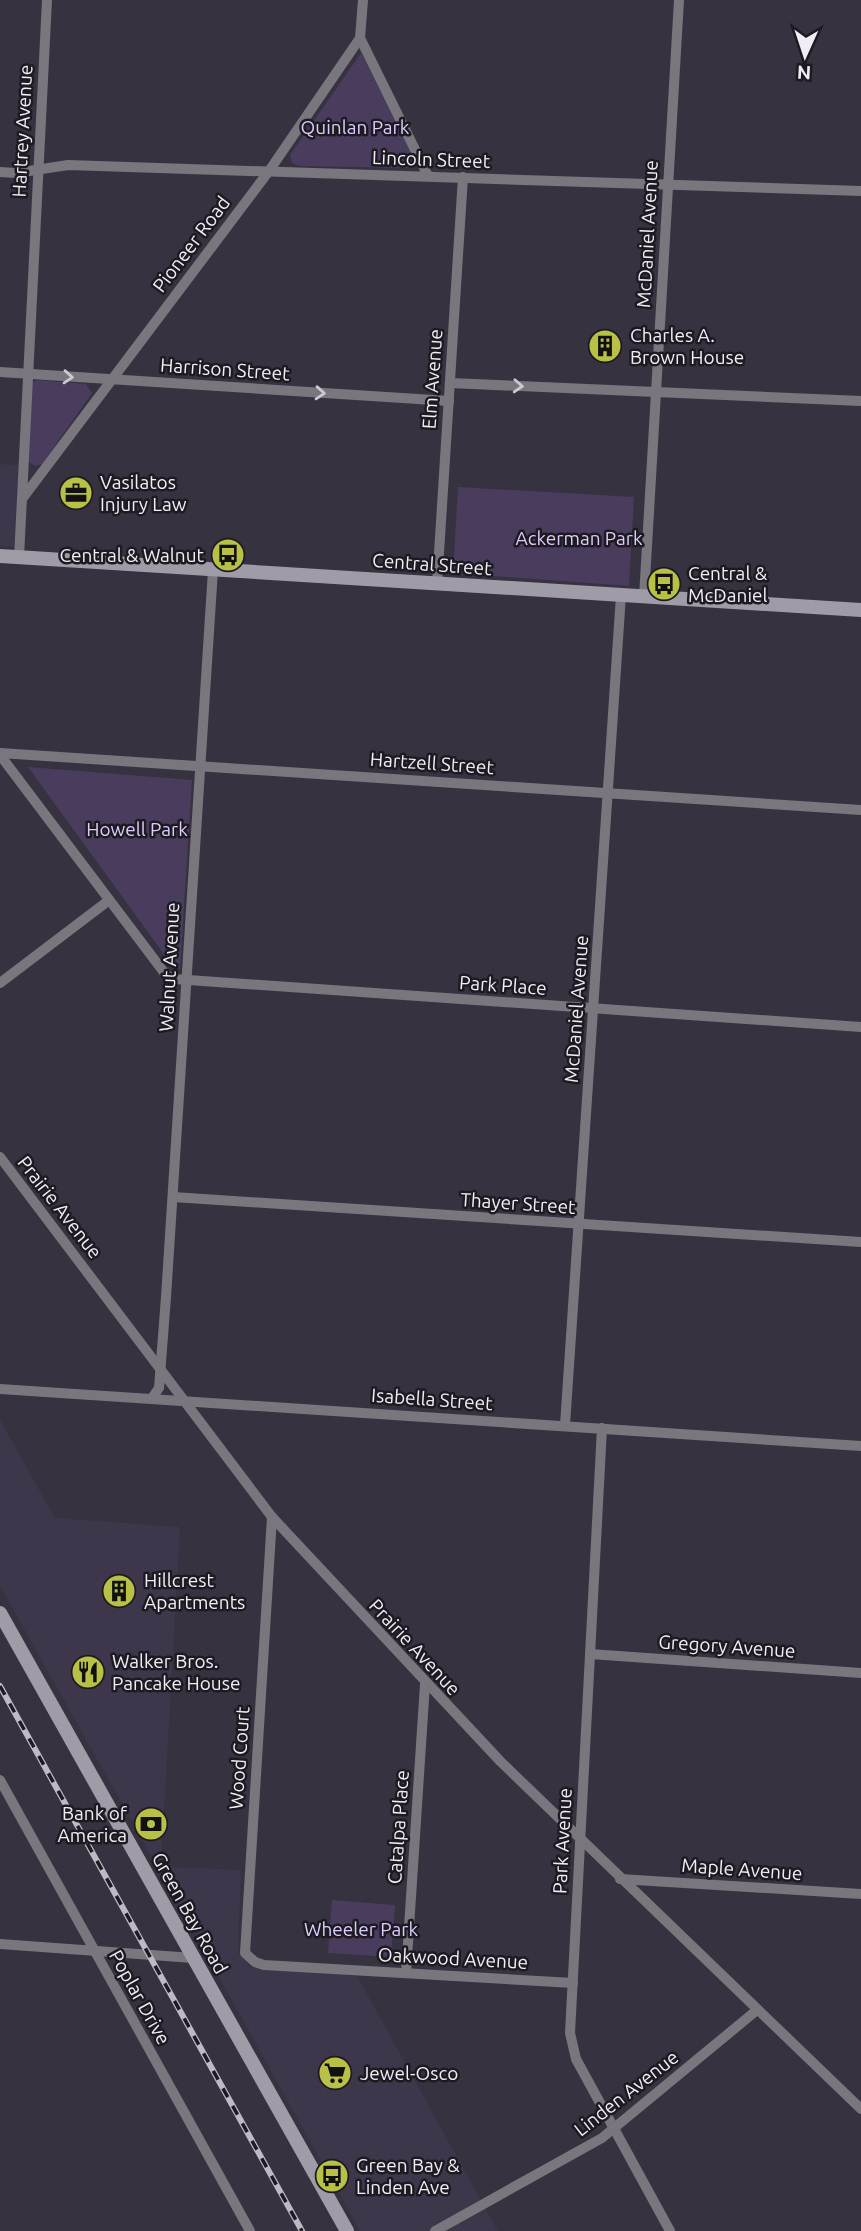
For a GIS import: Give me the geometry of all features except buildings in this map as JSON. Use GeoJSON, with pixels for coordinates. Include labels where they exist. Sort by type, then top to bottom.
{"type":"FeatureCollection","features":[{"type":"Feature","properties":{"kind":"main road","name":"Central Street"},"geometry":{"type":"LineString","coordinates":[[0,556],[861,610]]}},
{"type":"Feature","properties":{"kind":"main road","name":"Green Bay Road"},"geometry":{"type":"LineString","coordinates":[[0,1613],[347,2231]]}},
{"type":"Feature","properties":{"kind":"street","name":"Hartrey Avenue"},"geometry":{"type":"LineString","coordinates":[[19,558],[47,0]]}},
{"type":"Feature","properties":{"kind":"street","name":"Pioneer Road"},"geometry":{"type":"LineString","coordinates":[[22,499],[269,171],[360,38],[363,0]]}},
{"type":"Feature","properties":{"kind":"street","name":"McDaniel Avenue"},"geometry":{"type":"LineString","coordinates":[[644,597],[679,0]]}},
{"type":"Feature","properties":{"kind":"street"},"geometry":{"type":"LineString","coordinates":[[360,38],[428,177]]}},
{"type":"Feature","properties":{"kind":"street","name":"Lincoln Street"},"geometry":{"type":"LineString","coordinates":[[0,172],[68,165],[861,191]]}},
{"type":"Feature","properties":{"kind":"street","name":"Elm Avenue"},"geometry":{"type":"LineString","coordinates":[[437,584],[463,177]]}},
{"type":"Feature","properties":{"kind":"street","name":"Harrison Street"},"geometry":{"type":"LineString","coordinates":[[0,372],[449,401]]}},
{"type":"Feature","properties":{"kind":"street"},"geometry":{"type":"LineString","coordinates":[[450,383],[861,401]]}},
{"type":"Feature","properties":{"kind":"street","name":"Walnut Avenue"},"geometry":{"type":"LineString","coordinates":[[152,1398],[159,1388],[161,1367],[214,570]]}},
{"type":"Feature","properties":{"kind":"street","name":"McDaniel Avenue"},"geometry":{"type":"LineString","coordinates":[[565,1425],[621,595]]}},
{"type":"Feature","properties":{"kind":"street"},"geometry":{"type":"LineString","coordinates":[[0,754],[166,975],[185,981]]}},
{"type":"Feature","properties":{"kind":"street","name":"Hartzell Street"},"geometry":{"type":"LineString","coordinates":[[0,754],[200,764],[861,810]]}},
{"type":"Feature","properties":{"kind":"street"},"geometry":{"type":"LineString","coordinates":[[0,983],[108,901]]}},
{"type":"Feature","properties":{"kind":"street","name":"Park Place"},"geometry":{"type":"LineString","coordinates":[[185,981],[861,1027]]}},
{"type":"Feature","properties":{"kind":"street","name":"Prairie Avenue"},"geometry":{"type":"LineString","coordinates":[[0,1157],[272,1517],[425,1684],[580,1841],[861,2109]]}},
{"type":"Feature","properties":{"kind":"street","name":"Thayer Street"},"geometry":{"type":"LineString","coordinates":[[173,1197],[861,1242]]}},
{"type":"Feature","properties":{"kind":"street","name":"Isabella Street"},"geometry":{"type":"LineString","coordinates":[[0,1389],[861,1446]]}},
{"type":"Feature","properties":{"kind":"street","name":"Park Avenue"},"geometry":{"type":"LineString","coordinates":[[602,1428],[572,2046],[613,2130],[670,2231]]}},
{"type":"Feature","properties":{"kind":"street","name":"Wood Court"},"geometry":{"type":"LineString","coordinates":[[249,1958],[244,1945],[272,1517]]}},
{"type":"Feature","properties":{"kind":"street","name":"Gregory Avenue"},"geometry":{"type":"LineString","coordinates":[[590,1654],[861,1673]]}},
{"type":"Feature","properties":{"kind":"street","name":"Catalpa Place"},"geometry":{"type":"LineString","coordinates":[[406,1973],[425,1684]]}},
{"type":"Feature","properties":{"kind":"street","name":"Poplar Drive"},"geometry":{"type":"LineString","coordinates":[[0,1780],[250,2231]]}},
{"type":"Feature","properties":{"kind":"street","name":"Maple Avenue"},"geometry":{"type":"LineString","coordinates":[[621,1879],[861,1894]]}},
{"type":"Feature","properties":{"kind":"street"},"geometry":{"type":"LineString","coordinates":[[0,1944],[193,1958]]}},
{"type":"Feature","properties":{"kind":"street","name":"Oakwood Avenue"},"geometry":{"type":"LineString","coordinates":[[249,1958],[264,1965],[573,1983]]}},
{"type":"Feature","properties":{"kind":"street","name":"Linden Avenue"},"geometry":{"type":"LineString","coordinates":[[435,2231],[613,2130],[757,2010]]}},
{"type":"Feature","properties":{"kind":"shaded area"},"geometry":{"type":"Polygon","coordinates":[[[0,464],[18,465],[14,547],[0,546],[0,464]]]}},
{"type":"Feature","properties":{"kind":"shaded area"},"geometry":{"type":"Polygon","coordinates":[[[0,1420],[55,1518],[180,1527],[161,1865],[156,1864],[0,1586],[0,1420]]]}},
{"type":"Feature","properties":{"kind":"shaded area"},"geometry":{"type":"Polygon","coordinates":[[[171,1867],[241,1870],[238,1945],[239,1954],[249,1966],[357,1976],[498,2231],[360,2231],[170,1889],[171,1867]]]}},
{"type":"Feature","properties":{"kind":"green space","name":"Quinlan Park"},"geometry":{"type":"Polygon","coordinates":[[[361,53],[413,156],[414,164],[407,168],[300,166],[292,163],[290,155],[361,53]]]}},
{"type":"Feature","properties":{"kind":"green space"},"geometry":{"type":"Polygon","coordinates":[[[37,380],[86,384],[92,393],[42,464],[35,466],[28,462],[31,383],[37,380]]]}},
{"type":"Feature","properties":{"kind":"green space","name":"Ackerman Park"},"geometry":{"type":"Polygon","coordinates":[[[458,487],[634,497],[629,586],[453,573],[458,487]]]}},
{"type":"Feature","properties":{"kind":"green space","name":"Howell Park"},"geometry":{"type":"Polygon","coordinates":[[[28,767],[192,780],[180,969],[174,968],[28,767]]]}},
{"type":"Feature","properties":{"kind":"green space","name":"Wheeler Park"},"geometry":{"type":"Polygon","coordinates":[[[332,1900],[395,1905],[391,1957],[328,1953],[332,1900]]]}},
{"type":"Feature","properties":{"kind":"railway"},"geometry":{"type":"LineString","coordinates":[[0,1686],[302,2231]]}},
{"type":"Feature","properties":{"kind":"place","name":"Charles A. Brown House"},"geometry":{"type":"Point","coordinates":[605,346]}},
{"type":"Feature","properties":{"kind":"place","name":"Vasilatos Injury Law"},"geometry":{"type":"Point","coordinates":[76,493]}},
{"type":"Feature","properties":{"kind":"place","name":"Central & Walnut"},"geometry":{"type":"Point","coordinates":[228,555]}},
{"type":"Feature","properties":{"kind":"place","name":"Central & McDaniel"},"geometry":{"type":"Point","coordinates":[664,584]}},
{"type":"Feature","properties":{"kind":"place","name":"Hillcrest Apartments"},"geometry":{"type":"Point","coordinates":[119,1591]}},
{"type":"Feature","properties":{"kind":"place","name":"Walker Bros. Pancake House"},"geometry":{"type":"Point","coordinates":[88,1672]}},
{"type":"Feature","properties":{"kind":"place","name":"Bank of America"},"geometry":{"type":"Point","coordinates":[151,1824]}},
{"type":"Feature","properties":{"kind":"place","name":"Jewel-Osco"},"geometry":{"type":"Point","coordinates":[335,2073]}},
{"type":"Feature","properties":{"kind":"place","name":"Green Bay & Linden Ave"},"geometry":{"type":"Point","coordinates":[332,2176]}}]}
